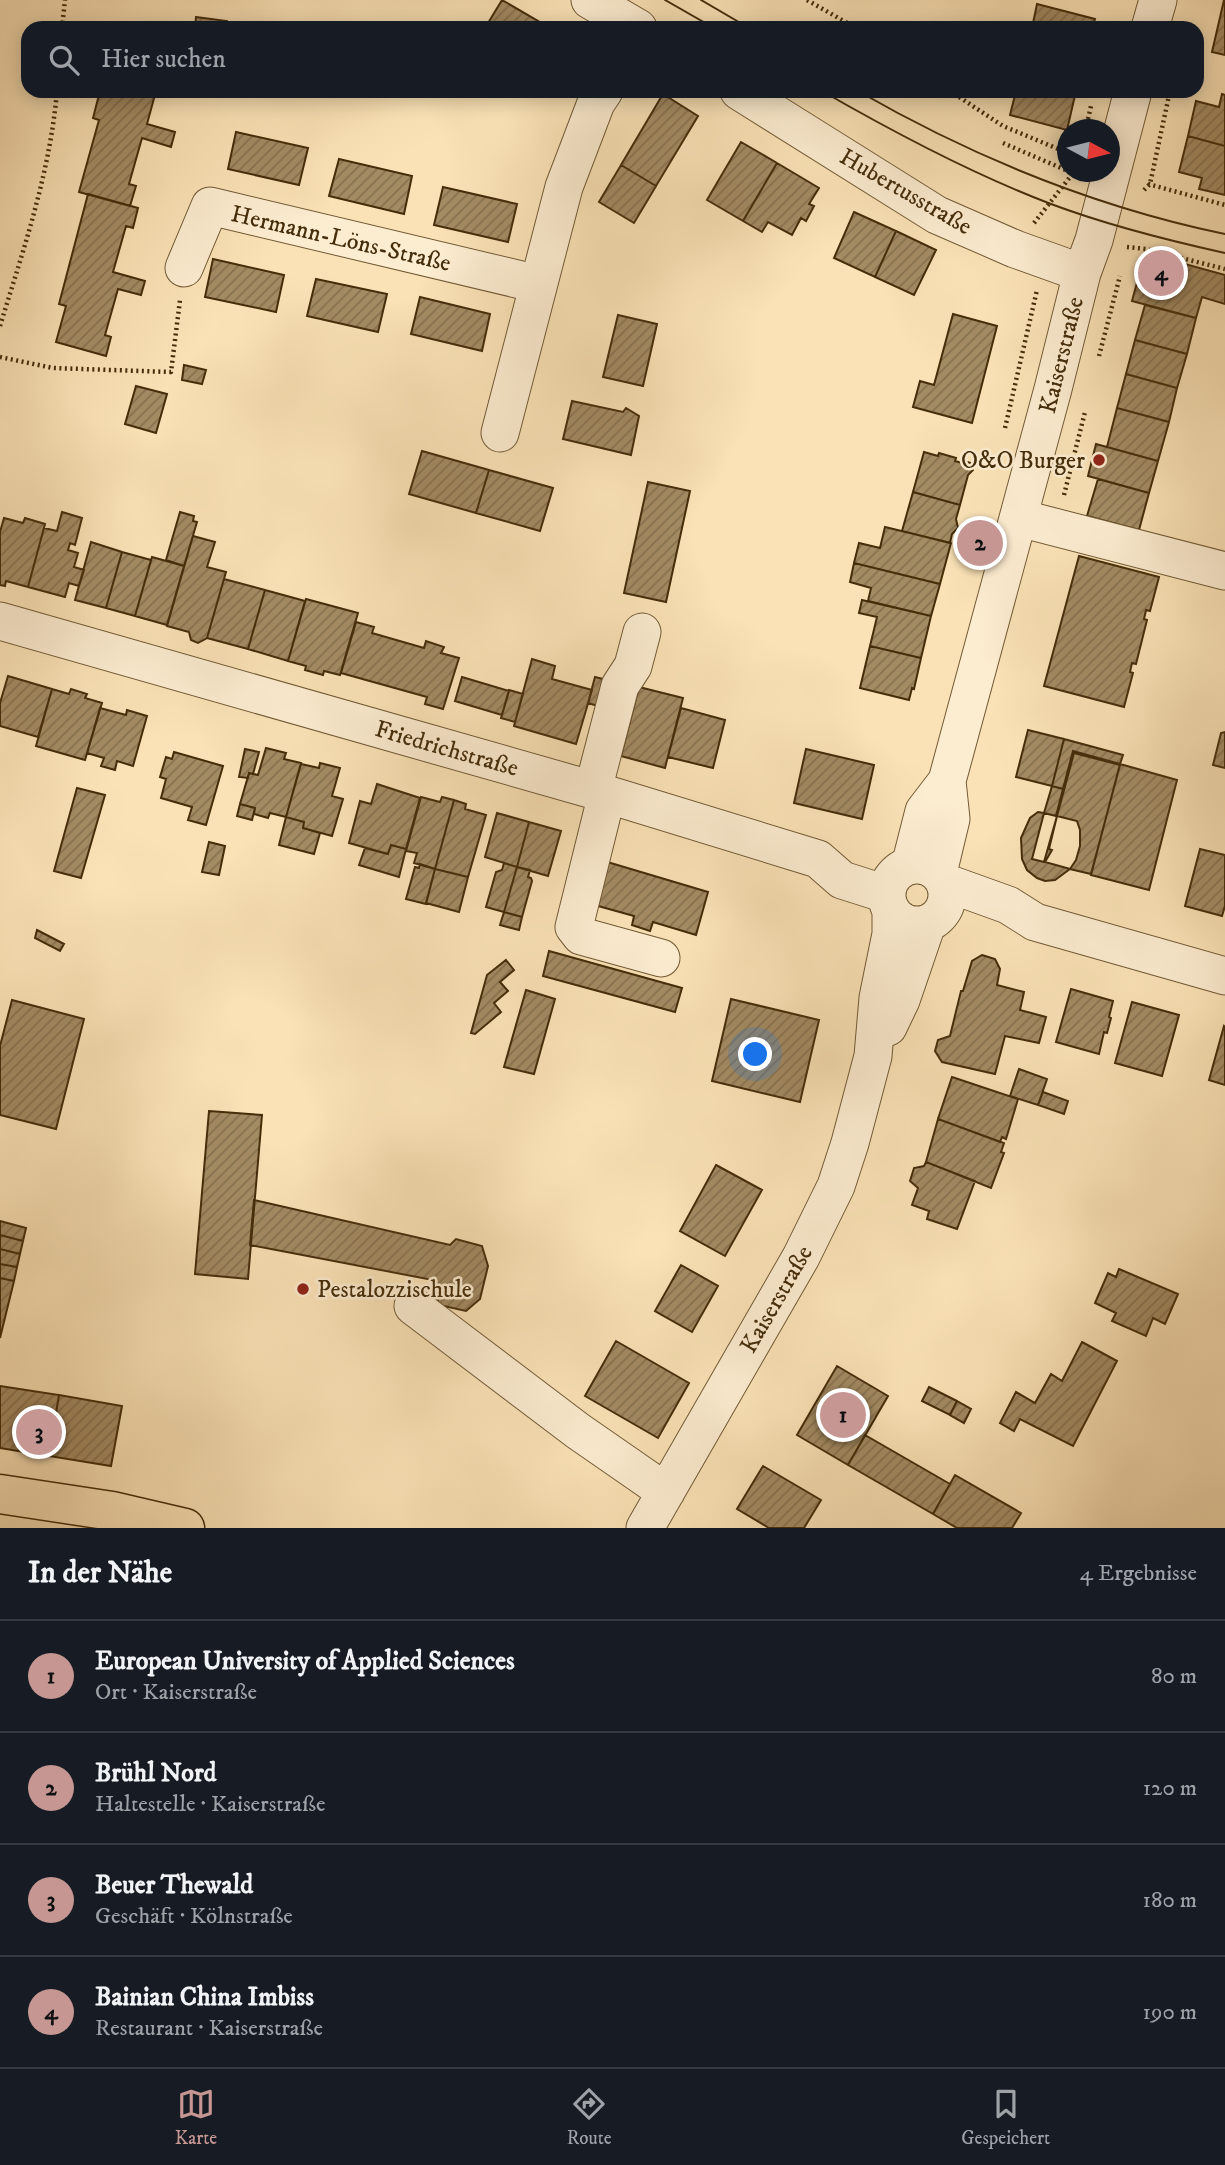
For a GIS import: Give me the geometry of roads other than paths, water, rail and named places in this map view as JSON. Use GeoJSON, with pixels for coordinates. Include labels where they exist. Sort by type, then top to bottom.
{"type":"FeatureCollection","features":[{"type":"Feature","properties":{"kind":"main road"},"geometry":{"type":"LineString","coordinates":[[0,1494],[111,1511],[185,1528]]}},
{"type":"Feature","properties":{"kind":"street"},"geometry":{"type":"LineString","coordinates":[[590,0],[626,21]]}},
{"type":"Feature","properties":{"kind":"street"},"geometry":{"type":"LineString","coordinates":[[1152,21],[1158,0]]}},
{"type":"Feature","properties":{"kind":"street"},"geometry":{"type":"LineString","coordinates":[[500,433],[564,187],[599,98]]}},
{"type":"Feature","properties":{"kind":"street","name":"Hubertusstraße"},"geometry":{"type":"LineString","coordinates":[[750,98],[937,215],[1082,273]]}},
{"type":"Feature","properties":{"kind":"street","name":"Kaiserstraße"},"geometry":{"type":"LineString","coordinates":[[930,874],[924,811],[947,781],[1131,98]]}},
{"type":"Feature","properties":{"kind":"street","name":"Hermann-Löns-Straße"},"geometry":{"type":"LineString","coordinates":[[184,268],[210,206],[538,284]]}},
{"type":"Feature","properties":{"kind":"street"},"geometry":{"type":"LineString","coordinates":[[1019,518],[1225,571]]}},
{"type":"Feature","properties":{"kind":"street","name":"Friedrichstraße"},"geometry":{"type":"LineString","coordinates":[[0,621],[600,792],[818,859],[842,880],[889,904]]}},
{"type":"Feature","properties":{"kind":"street"},"geometry":{"type":"LineString","coordinates":[[642,632],[633,666],[620,686],[575,926],[580,936],[661,958]]}},
{"type":"Feature","properties":{"kind":"street"},"geometry":{"type":"LineString","coordinates":[[930,874],[947,891],[943,911],[931,921]]}},
{"type":"Feature","properties":{"kind":"street"},"geometry":{"type":"LineString","coordinates":[[1035,922],[1004,925],[961,918],[931,921],[917,926],[907,925],[889,904],[893,876],[930,874],[1008,905],[1035,922],[1225,976]]}},
{"type":"Feature","properties":{"kind":"street","name":"Kaiserstraße"},"geometry":{"type":"LineString","coordinates":[[645,1528],[822,1218],[836,1186],[873,1056],[878,998],[891,934],[889,904]]}},
{"type":"Feature","properties":{"kind":"street","name":"Kaiserstraße"},"geometry":{"type":"LineString","coordinates":[[873,1056],[901,1000],[931,921]]}},
{"type":"Feature","properties":{"kind":"street"},"geometry":{"type":"LineString","coordinates":[[413,1306],[578,1431],[666,1492]]}},
{"type":"Feature","properties":{"kind":"tram line"},"geometry":{"type":"LineString","coordinates":[[665,0],[702,21]]}},
{"type":"Feature","properties":{"kind":"tram line"},"geometry":{"type":"LineString","coordinates":[[701,0],[737,21]]}},
{"type":"Feature","properties":{"kind":"tram line"},"geometry":{"type":"LineString","coordinates":[[834,98],[934,152],[1021,192],[1115,225],[1225,253]]}},
{"type":"Feature","properties":{"kind":"tram line"},"geometry":{"type":"LineString","coordinates":[[871,98],[946,137],[1036,177],[1129,210],[1225,234]]}},
{"type":"Feature","properties":{"kind":"place","name":"Bainian China Imbiss"},"geometry":{"type":"Point","coordinates":[1161,273]}},
{"type":"Feature","properties":{"kind":"place","name":"O&O Burger"},"geometry":{"type":"Point","coordinates":[1099,460]}},
{"type":"Feature","properties":{"kind":"place","name":"Brühl Nord"},"geometry":{"type":"Point","coordinates":[980,543]}},
{"type":"Feature","properties":{"kind":"place","name":"Pestalozzischule"},"geometry":{"type":"Point","coordinates":[303,1289]}},
{"type":"Feature","properties":{"kind":"place","name":"European University of Applied Sciences"},"geometry":{"type":"Point","coordinates":[843,1415]}},
{"type":"Feature","properties":{"kind":"place","name":"Beuer Thewald"},"geometry":{"type":"Point","coordinates":[39,1432]}}]}
